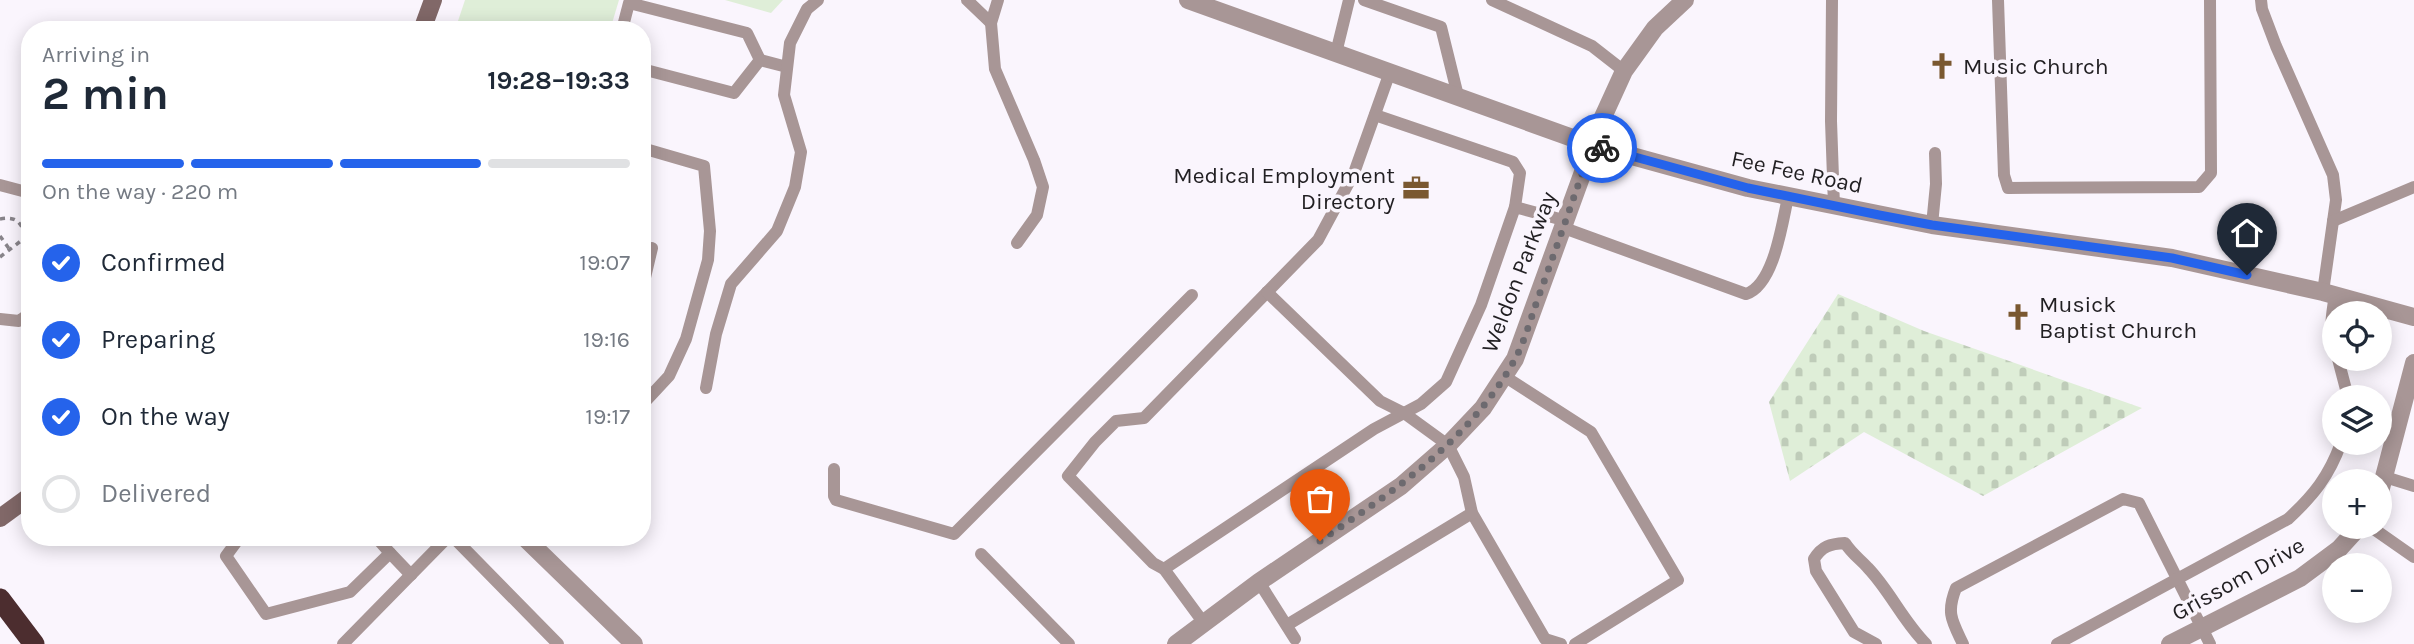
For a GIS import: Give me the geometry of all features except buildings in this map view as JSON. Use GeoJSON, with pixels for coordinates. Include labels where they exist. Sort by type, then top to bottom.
{"type":"FeatureCollection","features":[{"type":"Feature","properties":{"kind":"highway"},"geometry":{"type":"LineString","coordinates":[[0,599],[34,644]]}},
{"type":"Feature","properties":{"kind":"main road"},"geometry":{"type":"LineString","coordinates":[[425,21],[433,0]]}},
{"type":"Feature","properties":{"kind":"main road"},"geometry":{"type":"LineString","coordinates":[[0,518],[21,502]]}},
{"type":"Feature","properties":{"kind":"street","name":"Fee Fee Road"},"geometry":{"type":"LineString","coordinates":[[1188,0],[1220,6],[1336,53],[1592,145],[1788,197],[1932,225],[2172,258],[2329,293],[2414,317]]}},
{"type":"Feature","properties":{"kind":"street","name":"Weldon Parkway"},"geometry":{"type":"LineString","coordinates":[[1175,644],[1259,582],[1401,486],[1448,445],[1483,408],[1515,359],[1566,225],[1592,145],[1624,71],[1655,28],[1685,0]]}},
{"type":"Feature","properties":{"kind":"street"},"geometry":{"type":"LineString","coordinates":[[2387,469],[2414,363]]}},
{"type":"Feature","properties":{"kind":"street","name":"Grissom Drive"},"geometry":{"type":"LineString","coordinates":[[2170,644],[2206,636],[2300,578],[2348,539]]}},
{"type":"Feature","properties":{"kind":"street"},"geometry":{"type":"LineString","coordinates":[[533,546],[634,644]]}},
{"type":"Feature","properties":{"kind":"lane"},"geometry":{"type":"LineString","coordinates":[[706,388],[716,334],[731,284],[777,231],[795,187],[801,152],[784,95],[787,67],[790,43],[807,9],[818,0]]}},
{"type":"Feature","properties":{"kind":"lane"},"geometry":{"type":"LineString","coordinates":[[967,0],[990,23]]}},
{"type":"Feature","properties":{"kind":"lane"},"geometry":{"type":"LineString","coordinates":[[998,0],[990,23],[995,69],[1043,187],[1037,215],[1017,243]]}},
{"type":"Feature","properties":{"kind":"lane"},"geometry":{"type":"LineString","coordinates":[[1336,53],[1349,0]]}},
{"type":"Feature","properties":{"kind":"lane"},"geometry":{"type":"LineString","coordinates":[[1364,0],[1441,27],[1458,96]]}},
{"type":"Feature","properties":{"kind":"lane"},"geometry":{"type":"LineString","coordinates":[[1492,0],[1592,46],[1624,71]]}},
{"type":"Feature","properties":{"kind":"lane"},"geometry":{"type":"LineString","coordinates":[[1832,0],[1834,206]]}},
{"type":"Feature","properties":{"kind":"lane"},"geometry":{"type":"LineString","coordinates":[[1998,0],[2004,175],[2008,188],[2199,187],[2211,173],[2210,0]]}},
{"type":"Feature","properties":{"kind":"lane"},"geometry":{"type":"LineString","coordinates":[[2261,0],[2276,46],[2333,175],[2336,200],[2330,301]]}},
{"type":"Feature","properties":{"kind":"lane"},"geometry":{"type":"LineString","coordinates":[[624,21],[629,3],[747,33],[760,60],[787,67]]}},
{"type":"Feature","properties":{"kind":"lane"},"geometry":{"type":"LineString","coordinates":[[651,71],[734,93],[760,60]]}},
{"type":"Feature","properties":{"kind":"lane"},"geometry":{"type":"LineString","coordinates":[[1203,622],[1164,569],[1153,563],[1068,476],[1094,442],[1116,421],[1144,418],[1318,240],[1354,173],[1390,72]]}},
{"type":"Feature","properties":{"kind":"lane"},"geometry":{"type":"LineString","coordinates":[[1164,569],[1374,429],[1421,404],[1446,382],[1481,305],[1515,207],[1520,173],[1513,162],[1375,115]]}},
{"type":"Feature","properties":{"kind":"lane"},"geometry":{"type":"LineString","coordinates":[[651,151],[704,166],[710,231],[708,260],[687,339],[668,376],[651,395]]}},
{"type":"Feature","properties":{"kind":"lane"},"geometry":{"type":"LineString","coordinates":[[1932,225],[1936,153]]}},
{"type":"Feature","properties":{"kind":"lane"},"geometry":{"type":"LineString","coordinates":[[0,185],[21,191]]}},
{"type":"Feature","properties":{"kind":"lane"},"geometry":{"type":"LineString","coordinates":[[2333,221],[2414,187]]}},
{"type":"Feature","properties":{"kind":"lane"},"geometry":{"type":"LineString","coordinates":[[1515,207],[1746,294],[1756,291],[1766,277],[1788,197]]}},
{"type":"Feature","properties":{"kind":"lane"},"geometry":{"type":"LineString","coordinates":[[651,252],[652,248]]}},
{"type":"Feature","properties":{"kind":"lane"},"geometry":{"type":"LineString","coordinates":[[1268,292],[1380,401],[1404,413],[1448,445],[1464,477],[1472,513],[1541,642],[1561,644]]}},
{"type":"Feature","properties":{"kind":"lane"},"geometry":{"type":"LineString","coordinates":[[834,469],[836,500],[954,534],[1192,295]]}},
{"type":"Feature","properties":{"kind":"lane"},"geometry":{"type":"LineString","coordinates":[[0,319],[21,320]]}},
{"type":"Feature","properties":{"kind":"lane"},"geometry":{"type":"LineString","coordinates":[[1504,376],[1591,432],[1678,580],[1575,644]]}},
{"type":"Feature","properties":{"kind":"lane"},"geometry":{"type":"LineString","coordinates":[[2057,644],[2288,519],[2311,497],[2331,468],[2336,455]]}},
{"type":"Feature","properties":{"kind":"lane"},"geometry":{"type":"LineString","coordinates":[[2392,485],[2414,486]]}},
{"type":"Feature","properties":{"kind":"lane"},"geometry":{"type":"LineString","coordinates":[[1964,644],[1950,618],[1950,602],[1956,588],[2123,499],[2139,503],[2206,636]]}},
{"type":"Feature","properties":{"kind":"lane"},"geometry":{"type":"LineString","coordinates":[[1287,625],[1472,513]]}},
{"type":"Feature","properties":{"kind":"lane"},"geometry":{"type":"LineString","coordinates":[[2388,539],[2414,557]]}},
{"type":"Feature","properties":{"kind":"lane"},"geometry":{"type":"LineString","coordinates":[[1876,644],[1854,632],[1816,571],[1814,559],[1819,551],[1829,544],[1845,543],[1853,556],[1868,567],[1912,631],[1926,644]]}},
{"type":"Feature","properties":{"kind":"lane"},"geometry":{"type":"LineString","coordinates":[[233,546],[226,556],[266,614],[350,592],[390,553]]}},
{"type":"Feature","properties":{"kind":"lane"},"geometry":{"type":"LineString","coordinates":[[384,546],[411,575]]}},
{"type":"Feature","properties":{"kind":"lane"},"geometry":{"type":"LineString","coordinates":[[343,644],[441,546]]}},
{"type":"Feature","properties":{"kind":"lane"},"geometry":{"type":"LineString","coordinates":[[459,546],[558,644]]}},
{"type":"Feature","properties":{"kind":"lane"},"geometry":{"type":"LineString","coordinates":[[981,554],[1069,644]]}},
{"type":"Feature","properties":{"kind":"lane"},"geometry":{"type":"LineString","coordinates":[[1259,582],[1287,625],[1293,642]]}},
{"type":"Feature","properties":{"kind":"path"},"geometry":{"type":"LineString","coordinates":[[0,219],[14,217],[21,223]]}},
{"type":"Feature","properties":{"kind":"path"},"geometry":{"type":"LineString","coordinates":[[0,236],[10,250]]}},
{"type":"Feature","properties":{"kind":"path"},"geometry":{"type":"LineString","coordinates":[[0,257],[21,241]]}},
{"type":"Feature","properties":{"kind":"green space"},"geometry":{"type":"Polygon","coordinates":[[[465,0],[619,0],[613,21],[458,21],[465,0]]]}},
{"type":"Feature","properties":{"kind":"green space"},"geometry":{"type":"Polygon","coordinates":[[[725,0],[783,0],[771,13],[725,0]]]}},
{"type":"Feature","properties":{"kind":"green space"},"geometry":{"type":"Polygon","coordinates":[[[1838,294],[1924,331],[2142,408],[1983,496],[1864,432],[1790,481],[1769,402],[1838,294]]]}},
{"type":"Feature","properties":{"kind":"way so far"},"geometry":{"type":"LineString","coordinates":[[1320,541],[1401,486],[1448,445],[1483,408],[1515,359],[1567,221],[1592,145],[1602,148]]}},
{"type":"Feature","properties":{"kind":"place","name":"Music Church"},"geometry":{"type":"Point","coordinates":[1942,66]}},
{"type":"Feature","properties":{"kind":"place","name":"Medical Employment Directory"},"geometry":{"type":"Point","coordinates":[1416,188]}},
{"type":"Feature","properties":{"kind":"place","name":"Musick Baptist Church"},"geometry":{"type":"Point","coordinates":[2018,317]}},
{"type":"Feature","properties":{"kind":"route"},"geometry":{"type":"LineString","coordinates":[[1602,148],[1748,188],[1879,215],[1932,225],[2172,258],[2247,275]]}}]}
